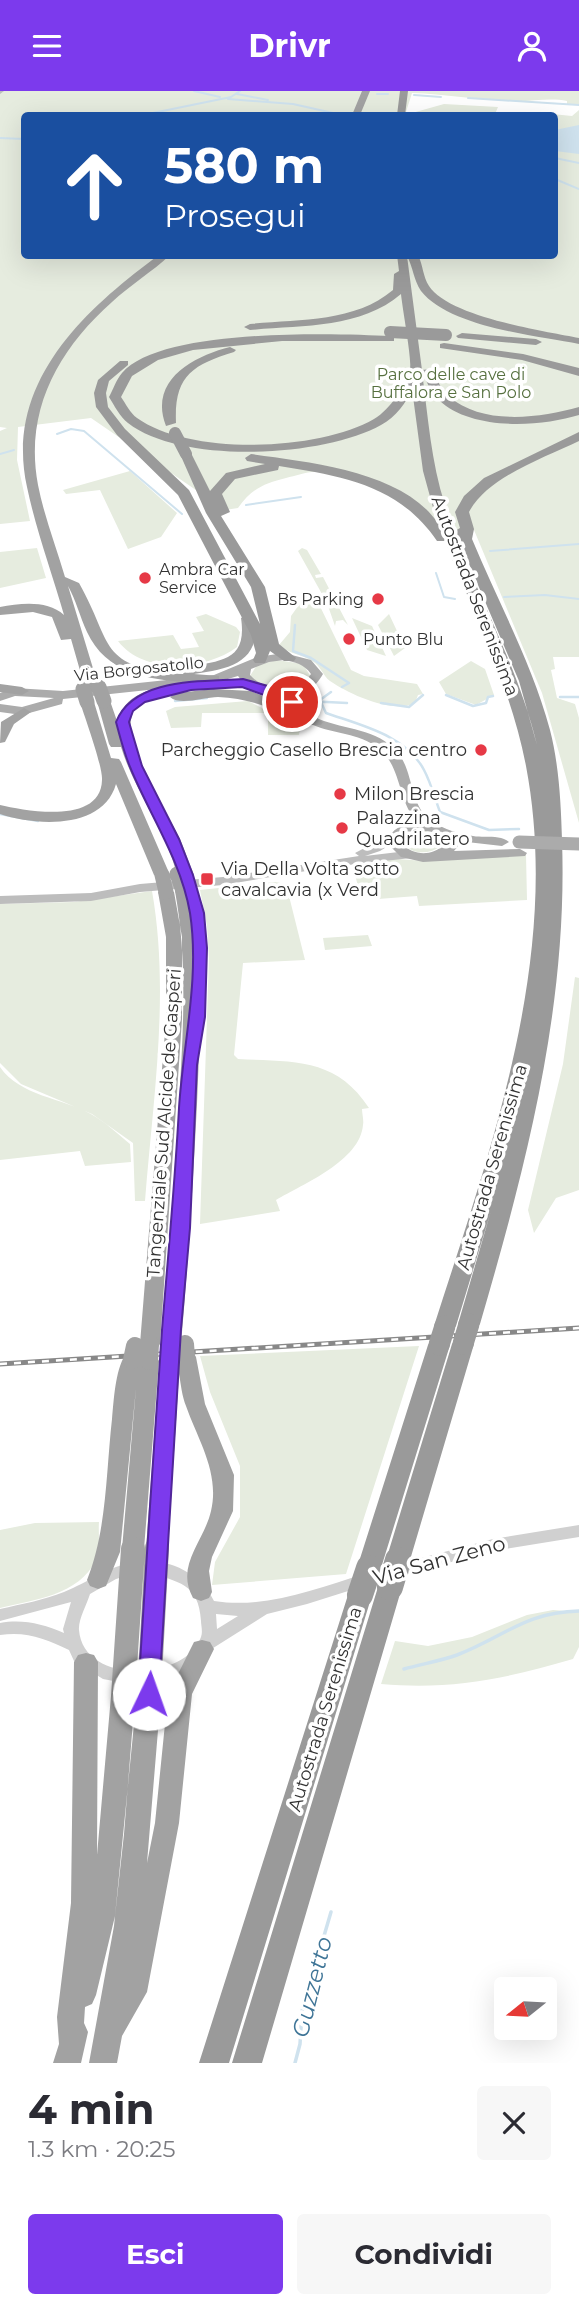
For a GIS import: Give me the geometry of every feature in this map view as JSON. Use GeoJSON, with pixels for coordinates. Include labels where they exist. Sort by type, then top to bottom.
{"type":"FeatureCollection","features":[{"type":"Feature","properties":{"kind":"highway"},"geometry":{"type":"LineString","coordinates":[[360,112],[369,91]]}},
{"type":"Feature","properties":{"kind":"highway"},"geometry":{"type":"LineString","coordinates":[[392,112],[395,91]]}},
{"type":"Feature","properties":{"kind":"highway"},"geometry":{"type":"LineString","coordinates":[[401,112],[404,91]]}},
{"type":"Feature","properties":{"kind":"highway","name":"Tangenziale Sud Alcide de Gasperi"},"geometry":{"type":"LineString","coordinates":[[70,2053],[102,1916],[112,1834],[136,1695],[157,1548],[160,1352],[154,1273],[166,1144],[176,965],[174,937],[177,883],[138,819],[113,760],[29,466],[29,429],[38,393],[57,356],[84,321],[106,299],[161,259]]}},
{"type":"Feature","properties":{"kind":"highway","name":"Tangenziale Sud Alcide de Gasperi"},"geometry":{"type":"LineString","coordinates":[[60,575],[37,474],[36,429],[45,393],[63,356],[96,316],[126,289],[167,259]]}},
{"type":"Feature","properties":{"kind":"highway"},"geometry":{"type":"LineString","coordinates":[[188,502],[122,442],[96,414],[91,393],[102,374],[118,361],[137,352],[184,338],[255,326],[335,318],[379,306],[398,291],[402,259]]}},
{"type":"Feature","properties":{"kind":"highway","name":"Autostrada Serenissima"},"geometry":{"type":"LineString","coordinates":[[247,2063],[536,1095],[554,1006],[561,897],[557,807],[542,730],[524,673],[465,539],[445,480],[421,369],[403,259]]}},
{"type":"Feature","properties":{"kind":"highway","name":"Autostrada Serenissima"},"geometry":{"type":"LineString","coordinates":[[214,2063],[515,1095],[534,1006],[543,909],[540,807],[526,732],[508,674],[459,561],[431,480],[412,259]]}},
{"type":"Feature","properties":{"kind":"highway"},"geometry":{"type":"LineString","coordinates":[[414,259],[427,291],[447,306],[481,319],[579,341]]}},
{"type":"Feature","properties":{"kind":"highway"},"geometry":{"type":"LineString","coordinates":[[260,660],[262,645],[188,502],[175,482],[121,432],[104,412],[100,393],[104,380],[112,372],[147,353],[209,338],[301,330],[445,341],[579,361]]}},
{"type":"Feature","properties":{"kind":"highway"},"geometry":{"type":"LineString","coordinates":[[188,502],[192,492],[184,480],[119,419],[108,397],[113,381],[131,365],[163,351],[203,342],[257,336],[325,334],[390,337]]}},
{"type":"Feature","properties":{"kind":"highway"},"geometry":{"type":"LineString","coordinates":[[390,337],[300,336],[197,346],[146,361],[122,378],[117,387],[116,401],[132,421],[172,438],[234,448],[287,447],[343,437],[380,421],[404,397],[421,369],[447,401],[476,414],[534,420],[579,411]]}},
{"type":"Feature","properties":{"kind":"highway"},"geometry":{"type":"LineString","coordinates":[[173,428],[168,398],[173,383],[193,365],[220,352],[261,343],[390,337]]}},
{"type":"Feature","properties":{"kind":"highway"},"geometry":{"type":"LineString","coordinates":[[170,368],[190,355],[206,349],[256,339]]}},
{"type":"Feature","properties":{"kind":"highway"},"geometry":{"type":"LineString","coordinates":[[445,341],[524,340],[579,348]]}},
{"type":"Feature","properties":{"kind":"highway"},"geometry":{"type":"LineString","coordinates":[[445,341],[579,372]]}},
{"type":"Feature","properties":{"kind":"highway"},"geometry":{"type":"LineString","coordinates":[[159,385],[159,401],[213,513],[258,587],[272,646],[289,657]]}},
{"type":"Feature","properties":{"kind":"highway"},"geometry":{"type":"LineString","coordinates":[[119,419],[153,436],[186,446],[317,468],[366,481],[405,500],[430,520],[449,551],[459,561]]}},
{"type":"Feature","properties":{"kind":"highway"},"geometry":{"type":"LineString","coordinates":[[465,539],[467,529],[462,512],[480,487],[579,424]]}},
{"type":"Feature","properties":{"kind":"highway"},"geometry":{"type":"LineString","coordinates":[[505,472],[579,436]]}},
{"type":"Feature","properties":{"kind":"highway"},"geometry":{"type":"LineString","coordinates":[[233,543],[215,494],[223,481],[246,471],[265,467],[317,468]]}},
{"type":"Feature","properties":{"kind":"highway"},"geometry":{"type":"LineString","coordinates":[[60,575],[70,643]]}},
{"type":"Feature","properties":{"kind":"highway"},"geometry":{"type":"LineString","coordinates":[[60,575],[73,583],[106,652],[119,663],[140,671],[214,679]]}},
{"type":"Feature","properties":{"kind":"highway"},"geometry":{"type":"LineString","coordinates":[[0,611],[22,607],[51,613],[61,619],[94,695],[102,756],[110,779],[109,791],[104,798],[88,809],[44,818],[20,816],[0,809]]}},
{"type":"Feature","properties":{"kind":"highway"},"geometry":{"type":"LineString","coordinates":[[106,652],[124,662],[150,670],[176,672],[206,669],[233,659],[247,647],[250,640],[248,618]]}},
{"type":"Feature","properties":{"kind":"highway"},"geometry":{"type":"LineString","coordinates":[[177,883],[172,839],[136,766],[123,726],[125,713],[141,699],[191,686]]}},
{"type":"Feature","properties":{"kind":"highway"},"geometry":{"type":"LineString","coordinates":[[0,688],[31,697]]}},
{"type":"Feature","properties":{"kind":"highway"},"geometry":{"type":"LineString","coordinates":[[123,726],[136,712],[155,702],[222,692],[260,698],[316,722]]}},
{"type":"Feature","properties":{"kind":"highway","name":"Tangenziale Sud Alcide de Gasperi"},"geometry":{"type":"LineString","coordinates":[[94,695],[177,883],[193,965],[181,1232],[174,1308],[160,1352],[133,1549],[137,1847],[103,2063]]}},
{"type":"Feature","properties":{"kind":"highway"},"geometry":{"type":"LineString","coordinates":[[0,739],[8,722],[24,712]]}},
{"type":"Feature","properties":{"kind":"highway"},"geometry":{"type":"LineString","coordinates":[[102,756],[107,761],[131,813],[138,819]]}},
{"type":"Feature","properties":{"kind":"highway"},"geometry":{"type":"LineString","coordinates":[[91,1585],[109,1552],[125,1394],[160,1352],[195,1404],[223,1475],[222,1511],[201,1557],[198,1571],[205,1599]]}},
{"type":"Feature","properties":{"kind":"highway"},"geometry":{"type":"LineString","coordinates":[[109,2032],[134,1992],[167,1823],[180,1694],[204,1647]]}},
{"type":"Feature","properties":{"kind":"highway"},"geometry":{"type":"LineString","coordinates":[[70,2053],[70,2017],[84,1903],[80,1653]]}},
{"type":"Feature","properties":{"kind":"main road"},"geometry":{"type":"LineString","coordinates":[[260,660],[289,657],[304,661],[316,671],[315,680],[303,688],[292,702]]}},
{"type":"Feature","properties":{"kind":"main road","name":"Via Borgosatollo"},"geometry":{"type":"LineString","coordinates":[[31,697],[214,679],[245,670],[260,660]]}},
{"type":"Feature","properties":{"kind":"main road"},"geometry":{"type":"LineString","coordinates":[[245,670],[244,676],[251,685]]}},
{"type":"Feature","properties":{"kind":"main road","name":"Via Borgosatollo"},"geometry":{"type":"LineString","coordinates":[[0,706],[31,697],[230,683],[251,685],[270,691]]}},
{"type":"Feature","properties":{"kind":"main road"},"geometry":{"type":"LineString","coordinates":[[270,691],[303,688]]}},
{"type":"Feature","properties":{"kind":"main road"},"geometry":{"type":"LineString","coordinates":[[270,691],[292,702],[303,715],[316,722],[366,736],[389,750],[398,763],[410,807],[429,826],[473,841],[579,854]]}},
{"type":"Feature","properties":{"kind":"main road","name":"Via Borgosatollo"},"geometry":{"type":"LineString","coordinates":[[0,706],[24,712],[31,697]]}},
{"type":"Feature","properties":{"kind":"main road"},"geometry":{"type":"LineString","coordinates":[[408,855],[395,846],[410,807]]}},
{"type":"Feature","properties":{"kind":"main road"},"geometry":{"type":"LineString","coordinates":[[330,863],[369,851],[399,833],[429,826]]}},
{"type":"Feature","properties":{"kind":"main road"},"geometry":{"type":"LineString","coordinates":[[441,855],[452,845],[448,834]]}},
{"type":"Feature","properties":{"kind":"main road"},"geometry":{"type":"LineString","coordinates":[[0,900],[90,897],[136,888],[222,881],[330,863],[579,843]]}},
{"type":"Feature","properties":{"kind":"main road"},"geometry":{"type":"LineString","coordinates":[[0,892],[121,886],[136,888]]}},
{"type":"Feature","properties":{"kind":"street","name":"Via San Zeno"},"geometry":{"type":"LineString","coordinates":[[0,1615],[58,1601],[123,1569],[142,1567],[168,1570],[192,1582],[205,1599],[227,1611],[261,1610],[474,1549],[579,1531]]}},
{"type":"Feature","properties":{"kind":"street"},"geometry":{"type":"LineString","coordinates":[[80,1653],[70,1626],[73,1610],[91,1585]]}},
{"type":"Feature","properties":{"kind":"street"},"geometry":{"type":"LineString","coordinates":[[204,1647],[211,1621],[205,1599]]}},
{"type":"Feature","properties":{"kind":"street","name":"Via San Zeno"},"geometry":{"type":"LineString","coordinates":[[0,1629],[32,1627],[52,1633],[80,1653],[97,1670],[119,1678],[148,1680],[180,1669],[204,1647],[261,1610]]}},
{"type":"Feature","properties":{"kind":"green space","name":"Parco delle cave di Buffalora e San Polo"},"geometry":{"type":"Polygon","coordinates":[[[0,91],[579,91],[579,105],[567,105],[567,101],[560,100],[512,101],[412,93],[406,112],[21,112],[21,259],[558,259],[558,115],[572,116],[579,110],[579,657],[553,657],[555,669],[551,670],[557,698],[575,704],[579,718],[579,823],[542,693],[474,530],[435,532],[411,510],[382,491],[350,478],[318,472],[265,485],[253,491],[238,508],[225,510],[91,418],[18,427],[17,460],[30,521],[0,524],[0,431],[7,428],[0,427],[0,91]]]}},
{"type":"Feature","properties":{"kind":"green space","name":"Parco delle cave di Buffalora e San Polo"},"geometry":{"type":"Polygon","coordinates":[[[444,104],[498,107],[496,112],[416,112],[444,104]]]}},
{"type":"Feature","properties":{"kind":"green space"},"geometry":{"type":"Polygon","coordinates":[[[130,471],[177,513],[161,537],[128,549],[100,490],[66,494],[63,490],[130,471]]]}},
{"type":"Feature","properties":{"kind":"green space"},"geometry":{"type":"Polygon","coordinates":[[[37,548],[46,578],[0,588],[0,552],[37,548]]]}},
{"type":"Feature","properties":{"kind":"green space"},"geometry":{"type":"Polygon","coordinates":[[[302,548],[307,550],[321,574],[315,575],[316,578],[323,577],[348,625],[343,620],[336,621],[335,626],[327,603],[298,551],[302,548]]]}},
{"type":"Feature","properties":{"kind":"green space"},"geometry":{"type":"Polygon","coordinates":[[[314,594],[351,670],[364,676],[417,684],[423,694],[418,695],[415,703],[406,706],[384,705],[360,697],[330,681],[312,661],[279,645],[290,632],[291,616],[301,602],[302,595],[314,594]]]}},
{"type":"Feature","properties":{"kind":"green space"},"geometry":{"type":"Polygon","coordinates":[[[206,614],[236,627],[240,632],[237,647],[209,661],[192,665],[159,664],[143,660],[129,652],[118,641],[173,635],[181,649],[199,647],[192,633],[204,631],[196,617],[206,614]]]}},
{"type":"Feature","properties":{"kind":"green space"},"geometry":{"type":"Polygon","coordinates":[[[389,614],[405,648],[394,656],[378,625],[389,614]]]}},
{"type":"Feature","properties":{"kind":"green space"},"geometry":{"type":"Polygon","coordinates":[[[352,618],[372,626],[386,656],[367,650],[352,618]]]}},
{"type":"Feature","properties":{"kind":"green space"},"geometry":{"type":"Polygon","coordinates":[[[277,660],[303,664],[311,677],[296,687],[281,689],[272,688],[250,676],[257,665],[277,660]]]}},
{"type":"Feature","properties":{"kind":"green space"},"geometry":{"type":"Polygon","coordinates":[[[471,661],[485,669],[494,695],[476,705],[446,694],[439,682],[471,661]]]}},
{"type":"Feature","properties":{"kind":"green space"},"geometry":{"type":"Polygon","coordinates":[[[248,701],[300,727],[299,735],[268,735],[268,713],[202,713],[201,727],[171,728],[166,711],[175,707],[248,701]]]}},
{"type":"Feature","properties":{"kind":"green space"},"geometry":{"type":"Polygon","coordinates":[[[421,830],[435,833],[441,838],[441,846],[420,852],[410,849],[402,842],[406,834],[421,830]]]}},
{"type":"Feature","properties":{"kind":"green space"},"geometry":{"type":"Polygon","coordinates":[[[503,854],[526,855],[527,900],[419,906],[417,896],[378,899],[375,890],[359,890],[353,867],[384,858],[425,861],[503,854]]]}},
{"type":"Feature","properties":{"kind":"green space"},"geometry":{"type":"Polygon","coordinates":[[[275,882],[286,884],[305,960],[243,963],[234,1055],[238,1059],[295,1062],[328,1071],[356,1091],[369,1108],[362,1109],[360,1138],[352,1150],[315,1179],[276,1200],[280,1211],[200,1224],[209,958],[207,926],[200,890],[275,882]]]}},
{"type":"Feature","properties":{"kind":"green space"},"geometry":{"type":"Polygon","coordinates":[[[152,891],[160,968],[158,1046],[145,1201],[135,1201],[133,1143],[92,1114],[21,1084],[0,1063],[0,904],[74,902],[152,891]]]}},
{"type":"Feature","properties":{"kind":"green space"},"geometry":{"type":"Polygon","coordinates":[[[368,935],[372,946],[325,950],[323,938],[368,935]]]}},
{"type":"Feature","properties":{"kind":"green space"},"geometry":{"type":"Polygon","coordinates":[[[575,977],[579,978],[579,1190],[556,1198],[534,1233],[528,1210],[563,1064],[575,977]]]}},
{"type":"Feature","properties":{"kind":"green space"},"geometry":{"type":"Polygon","coordinates":[[[0,1067],[8,1077],[30,1090],[80,1109],[101,1121],[130,1144],[131,1162],[85,1166],[80,1151],[0,1160],[0,1067]]]}},
{"type":"Feature","properties":{"kind":"green space"},"geometry":{"type":"Polygon","coordinates":[[[419,1346],[346,1574],[212,1585],[215,1562],[240,1517],[240,1466],[210,1392],[200,1356],[419,1346]]]}},
{"type":"Feature","properties":{"kind":"green space"},"geometry":{"type":"Polygon","coordinates":[[[99,1522],[98,1556],[79,1581],[41,1599],[0,1608],[0,1530],[35,1523],[99,1522]]]}},
{"type":"Feature","properties":{"kind":"green space"},"geometry":{"type":"Polygon","coordinates":[[[553,1610],[579,1612],[579,1647],[573,1659],[501,1677],[455,1684],[381,1684],[395,1641],[428,1646],[472,1637],[527,1615],[553,1610]]]}},
{"type":"Feature","properties":{"kind":"water"},"geometry":{"type":"Polygon","coordinates":[[[579,125],[579,154],[558,151],[558,129],[579,125]]]}},
{"type":"Feature","properties":{"kind":"waterway"},"geometry":{"type":"LineString","coordinates":[[194,91],[220,97]]}},
{"type":"Feature","properties":{"kind":"waterway"},"geometry":{"type":"LineString","coordinates":[[158,112],[231,97],[240,91]]}},
{"type":"Feature","properties":{"kind":"waterway"},"geometry":{"type":"LineString","coordinates":[[237,94],[268,100]]}},
{"type":"Feature","properties":{"kind":"waterway"},"geometry":{"type":"LineString","coordinates":[[377,94],[388,94]]}},
{"type":"Feature","properties":{"kind":"waterway"},"geometry":{"type":"LineString","coordinates":[[414,95],[441,97]]}},
{"type":"Feature","properties":{"kind":"waterway"},"geometry":{"type":"LineString","coordinates":[[468,98],[579,105]]}},
{"type":"Feature","properties":{"kind":"waterway"},"geometry":{"type":"LineString","coordinates":[[228,99],[293,104],[329,112]]}},
{"type":"Feature","properties":{"kind":"waterway"},"geometry":{"type":"LineString","coordinates":[[0,138],[21,139]]}},
{"type":"Feature","properties":{"kind":"waterway"},"geometry":{"type":"LineString","coordinates":[[558,159],[579,163]]}},
{"type":"Feature","properties":{"kind":"waterway"},"geometry":{"type":"LineString","coordinates":[[558,180],[579,189]]}},
{"type":"Feature","properties":{"kind":"waterway"},"geometry":{"type":"LineString","coordinates":[[57,434],[71,429],[84,431],[182,514]]}},
{"type":"Feature","properties":{"kind":"waterway"},"geometry":{"type":"LineString","coordinates":[[0,454],[14,450]]}},
{"type":"Feature","properties":{"kind":"waterway"},"geometry":{"type":"LineString","coordinates":[[246,505],[301,497]]}},
{"type":"Feature","properties":{"kind":"waterway"},"geometry":{"type":"LineString","coordinates":[[490,551],[579,544]]}},
{"type":"Feature","properties":{"kind":"waterway"},"geometry":{"type":"LineString","coordinates":[[436,573],[444,597],[455,599]]}},
{"type":"Feature","properties":{"kind":"waterway"},"geometry":{"type":"LineString","coordinates":[[504,597],[545,595],[579,599]]}},
{"type":"Feature","properties":{"kind":"waterway"},"geometry":{"type":"LineString","coordinates":[[295,625],[293,651],[311,658],[349,683],[342,687]]}},
{"type":"Feature","properties":{"kind":"waterway"},"geometry":{"type":"LineString","coordinates":[[321,702],[331,692]]}},
{"type":"Feature","properties":{"kind":"waterway"},"geometry":{"type":"LineString","coordinates":[[381,703],[409,707],[423,695]]}},
{"type":"Feature","properties":{"kind":"waterway"},"geometry":{"type":"LineString","coordinates":[[446,695],[473,706],[486,703],[488,697],[493,696]]}},
{"type":"Feature","properties":{"kind":"waterway"},"geometry":{"type":"LineString","coordinates":[[560,697],[579,697]]}},
{"type":"Feature","properties":{"kind":"waterway"},"geometry":{"type":"LineString","coordinates":[[175,701],[207,698]]}},
{"type":"Feature","properties":{"kind":"waterway"},"geometry":{"type":"LineString","coordinates":[[307,701],[321,702]]}},
{"type":"Feature","properties":{"kind":"waterway"},"geometry":{"type":"LineString","coordinates":[[321,702],[347,703]]}},
{"type":"Feature","properties":{"kind":"waterway"},"geometry":{"type":"LineString","coordinates":[[321,702],[326,713],[381,733],[406,748],[426,775],[440,812],[489,830],[519,829]]}},
{"type":"Feature","properties":{"kind":"waterway"},"geometry":{"type":"LineString","coordinates":[[0,814],[38,821]]}},
{"type":"Feature","properties":{"kind":"waterway"},"geometry":{"type":"LineString","coordinates":[[404,1669],[457,1655],[544,1616],[579,1611]]}},
{"type":"Feature","properties":{"kind":"waterway","name":"Guzzetto"},"geometry":{"type":"LineString","coordinates":[[295,2063],[300,2044],[302,2011],[331,1912]]}},
{"type":"Feature","properties":{"kind":"railway"},"geometry":{"type":"LineString","coordinates":[[0,1364],[579,1328]]}},
{"type":"Feature","properties":{"kind":"place","name":"Ambra Car Service"},"geometry":{"type":"Point","coordinates":[145,578]}},
{"type":"Feature","properties":{"kind":"place","name":"Bs Parking"},"geometry":{"type":"Point","coordinates":[378,599]}},
{"type":"Feature","properties":{"kind":"place","name":"Punto Blu"},"geometry":{"type":"Point","coordinates":[349,639]}},
{"type":"Feature","properties":{"kind":"place","name":"Parcheggio Casello Brescia centro"},"geometry":{"type":"Point","coordinates":[481,750]}},
{"type":"Feature","properties":{"kind":"place","name":"Milon Brescia"},"geometry":{"type":"Point","coordinates":[340,794]}},
{"type":"Feature","properties":{"kind":"place","name":"Palazzina Quadrilatero"},"geometry":{"type":"Point","coordinates":[342,828]}},
{"type":"Feature","properties":{"kind":"place","name":"Via Della Volta sotto cavalcavia (x Verd"},"geometry":{"type":"Point","coordinates":[207,879]}},
{"type":"Feature","properties":{"kind":"route"},"geometry":{"type":"LineString","coordinates":[[149,1694],[181,1228],[189,1065],[197,1017],[200,948],[197,913],[186,875],[172,839],[136,766],[122,722],[127,709],[141,699],[191,686],[243,683],[270,691],[292,702]]}}]}
